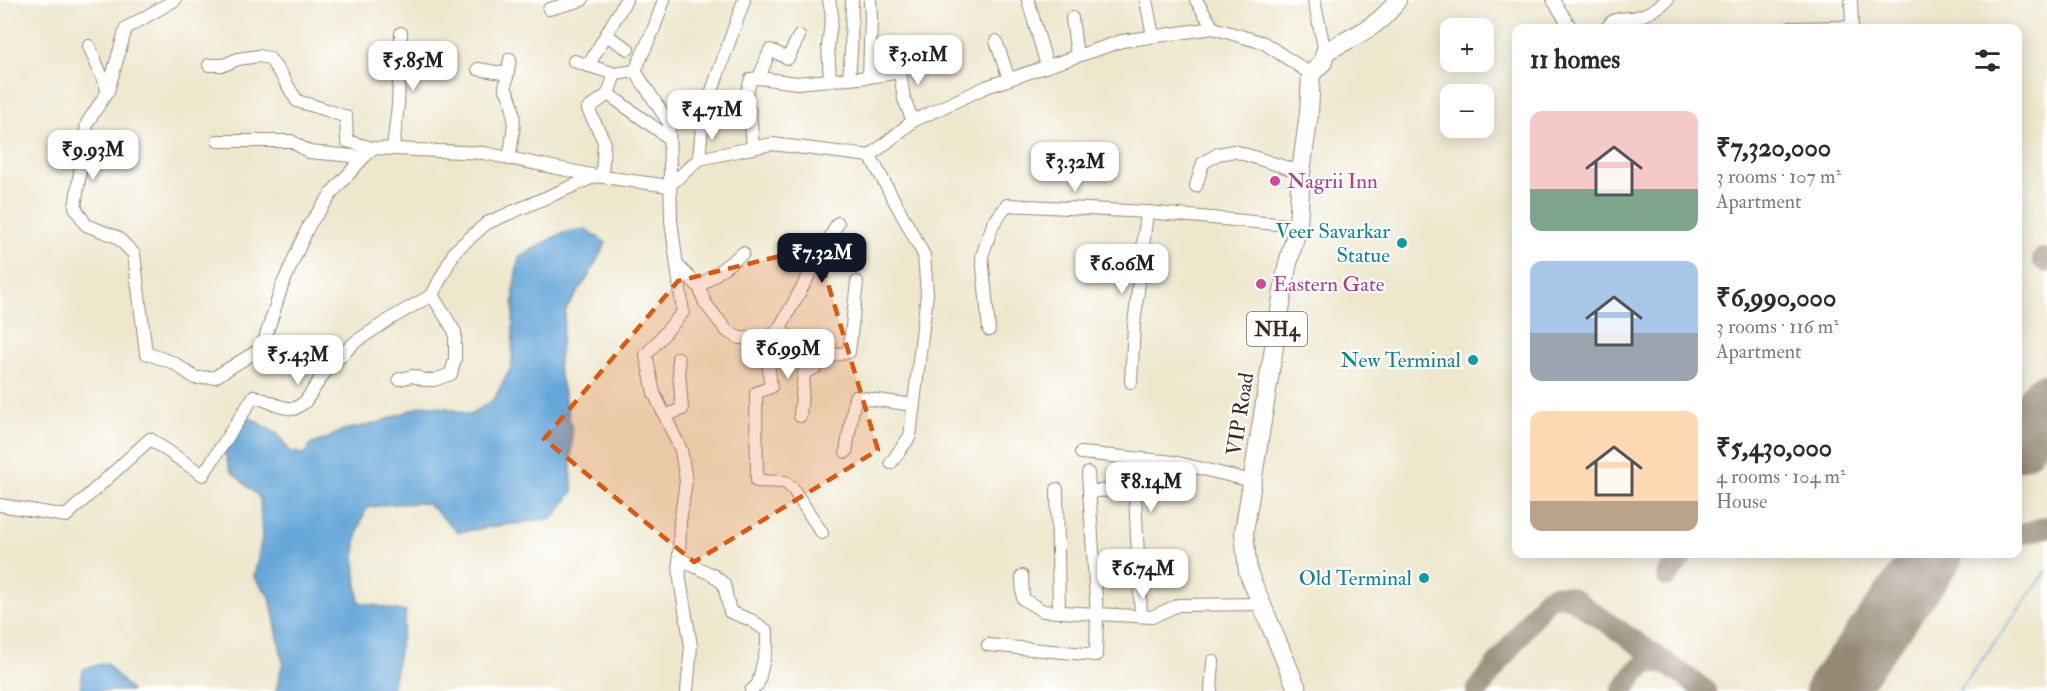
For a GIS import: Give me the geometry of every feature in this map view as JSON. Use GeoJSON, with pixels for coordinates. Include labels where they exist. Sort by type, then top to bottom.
{"type":"FeatureCollection","features":[{"type":"Feature","properties":{"kind":"highway","name":"VIP Road"},"geometry":{"type":"LineString","coordinates":[[1298,691],[1248,572],[1244,532],[1287,267],[1298,226],[1311,74],[1323,62],[1325,52],[1380,21],[1397,0]]}},
{"type":"Feature","properties":{"kind":"street"},"geometry":{"type":"LineString","coordinates":[[175,0],[126,28],[108,91],[87,123],[75,207],[86,225],[117,237],[134,254],[146,353],[174,363],[195,378],[215,377],[262,348],[282,286],[309,225],[334,189],[368,152]]}},
{"type":"Feature","properties":{"kind":"street"},"geometry":{"type":"LineString","coordinates":[[549,9],[582,0]]}},
{"type":"Feature","properties":{"kind":"street"},"geometry":{"type":"LineString","coordinates":[[588,66],[626,0]]}},
{"type":"Feature","properties":{"kind":"street"},"geometry":{"type":"LineString","coordinates":[[635,71],[664,0]]}},
{"type":"Feature","properties":{"kind":"street"},"geometry":{"type":"LineString","coordinates":[[699,159],[704,116],[744,0]]}},
{"type":"Feature","properties":{"kind":"street"},"geometry":{"type":"LineString","coordinates":[[829,0],[832,15],[828,46],[830,80]]}},
{"type":"Feature","properties":{"kind":"street"},"geometry":{"type":"LineString","coordinates":[[849,79],[852,0]]}},
{"type":"Feature","properties":{"kind":"street"},"geometry":{"type":"LineString","coordinates":[[869,77],[870,0]]}},
{"type":"Feature","properties":{"kind":"street"},"geometry":{"type":"LineString","coordinates":[[1028,0],[1047,66]]}},
{"type":"Feature","properties":{"kind":"street"},"geometry":{"type":"LineString","coordinates":[[1146,0],[1153,36]]}},
{"type":"Feature","properties":{"kind":"street"},"geometry":{"type":"LineString","coordinates":[[1196,0],[1213,28]]}},
{"type":"Feature","properties":{"kind":"street"},"geometry":{"type":"LineString","coordinates":[[1314,0],[1325,52]]}},
{"type":"Feature","properties":{"kind":"street"},"geometry":{"type":"LineString","coordinates":[[1553,0],[1568,24]]}},
{"type":"Feature","properties":{"kind":"street"},"geometry":{"type":"LineString","coordinates":[[1610,24],[1619,18],[1637,17],[1658,8],[1667,0]]}},
{"type":"Feature","properties":{"kind":"street"},"geometry":{"type":"LineString","coordinates":[[1851,0],[1852,24]]}},
{"type":"Feature","properties":{"kind":"street"},"geometry":{"type":"LineString","coordinates":[[1072,18],[1077,56]]}},
{"type":"Feature","properties":{"kind":"street"},"geometry":{"type":"LineString","coordinates":[[218,141],[291,141],[309,152],[368,152],[393,149],[484,153],[599,177],[669,186],[699,159],[772,144],[870,156],[913,121],[986,87],[1122,41],[1213,28],[1263,43],[1311,74]]}},
{"type":"Feature","properties":{"kind":"street"},"geometry":{"type":"LineString","coordinates":[[393,149],[398,105],[401,33]]}},
{"type":"Feature","properties":{"kind":"street"},"geometry":{"type":"LineString","coordinates":[[606,35],[628,49]]}},
{"type":"Feature","properties":{"kind":"street"},"geometry":{"type":"LineString","coordinates":[[759,78],[770,50],[788,58],[799,36]]}},
{"type":"Feature","properties":{"kind":"street"},"geometry":{"type":"LineString","coordinates":[[996,41],[1009,79]]}},
{"type":"Feature","properties":{"kind":"street"},"geometry":{"type":"LineString","coordinates":[[89,46],[108,91]]}},
{"type":"Feature","properties":{"kind":"street"},"geometry":{"type":"LineString","coordinates":[[910,51],[900,72],[904,99],[913,121]]}},
{"type":"Feature","properties":{"kind":"street"},"geometry":{"type":"LineString","coordinates":[[209,65],[224,65],[238,59],[259,56],[269,58],[297,101],[346,117],[347,141],[368,152]]}},
{"type":"Feature","properties":{"kind":"street"},"geometry":{"type":"LineString","coordinates":[[510,59],[505,88],[510,96],[515,121],[510,159]]}},
{"type":"Feature","properties":{"kind":"street"},"geometry":{"type":"LineString","coordinates":[[574,61],[615,75],[635,71]]}},
{"type":"Feature","properties":{"kind":"street"},"geometry":{"type":"LineString","coordinates":[[478,69],[508,74]]}},
{"type":"Feature","properties":{"kind":"street"},"geometry":{"type":"LineString","coordinates":[[635,71],[669,123],[670,220],[683,312],[646,355],[654,393],[681,450],[686,481],[680,522],[680,580],[691,646],[687,691]]}},
{"type":"Feature","properties":{"kind":"street"},"geometry":{"type":"LineString","coordinates":[[745,107],[744,102],[751,79],[797,83],[900,72]]}},
{"type":"Feature","properties":{"kind":"street"},"geometry":{"type":"LineString","coordinates":[[599,177],[604,141],[588,109],[608,94],[615,75]]}},
{"type":"Feature","properties":{"kind":"street"},"geometry":{"type":"LineString","coordinates":[[608,94],[669,138]]}},
{"type":"Feature","properties":{"kind":"street"},"geometry":{"type":"LineString","coordinates":[[707,107],[745,107],[750,111],[753,148]]}},
{"type":"Feature","properties":{"kind":"street"},"geometry":{"type":"LineString","coordinates":[[1196,186],[1203,163],[1218,154],[1234,151],[1301,172]]}},
{"type":"Feature","properties":{"kind":"street"},"geometry":{"type":"LineString","coordinates":[[870,156],[924,255],[927,294],[910,436],[891,463]]}},
{"type":"Feature","properties":{"kind":"street"},"geometry":{"type":"LineString","coordinates":[[0,505],[66,516],[150,439],[203,475],[254,396],[282,407],[294,409],[305,402],[325,372],[355,342],[432,295],[454,251],[487,223],[599,177]]}},
{"type":"Feature","properties":{"kind":"street"},"geometry":{"type":"LineString","coordinates":[[989,330],[982,256],[993,224],[1007,205],[1147,212],[1298,226]]}},
{"type":"Feature","properties":{"kind":"street"},"geometry":{"type":"LineString","coordinates":[[1131,382],[1134,325],[1147,212]]}},
{"type":"Feature","properties":{"kind":"street"},"geometry":{"type":"LineString","coordinates":[[822,533],[793,489],[785,482],[757,481],[756,393],[771,387],[768,363],[769,339],[779,329],[838,224]]}},
{"type":"Feature","properties":{"kind":"street"},"geometry":{"type":"LineString","coordinates":[[699,287],[743,253]]}},
{"type":"Feature","properties":{"kind":"street"},"geometry":{"type":"LineString","coordinates":[[677,265],[699,287],[705,303],[728,331],[739,338],[769,339]]}},
{"type":"Feature","properties":{"kind":"street"},"geometry":{"type":"LineString","coordinates":[[779,329],[804,352],[831,356],[849,352],[857,282]]}},
{"type":"Feature","properties":{"kind":"street"},"geometry":{"type":"LineString","coordinates":[[399,379],[413,376],[434,380],[450,374],[454,359],[455,333],[432,295]]}},
{"type":"Feature","properties":{"kind":"street"},"geometry":{"type":"LineString","coordinates":[[800,416],[804,373],[815,368],[817,354]]}},
{"type":"Feature","properties":{"kind":"street"},"geometry":{"type":"LineString","coordinates":[[665,416],[682,409],[678,358]]}},
{"type":"Feature","properties":{"kind":"street"},"geometry":{"type":"LineString","coordinates":[[846,452],[855,397],[914,405]]}},
{"type":"Feature","properties":{"kind":"street"},"geometry":{"type":"LineString","coordinates":[[1081,453],[1174,462],[1252,481]]}},
{"type":"Feature","properties":{"kind":"street"},"geometry":{"type":"LineString","coordinates":[[988,645],[1096,655],[1098,615],[1088,473]]}},
{"type":"Feature","properties":{"kind":"street"},"geometry":{"type":"LineString","coordinates":[[1057,489],[1059,612]]}},
{"type":"Feature","properties":{"kind":"street"},"geometry":{"type":"LineString","coordinates":[[1089,495],[1092,491],[1116,491],[1129,492],[1135,496],[1141,615]]}},
{"type":"Feature","properties":{"kind":"street"},"geometry":{"type":"LineString","coordinates":[[680,560],[713,575],[724,584],[730,612],[751,620],[767,631],[767,646],[758,684],[751,691]]}},
{"type":"Feature","properties":{"kind":"street"},"geometry":{"type":"LineString","coordinates":[[1022,576],[1023,599],[1043,610],[1059,612],[1152,617],[1178,605],[1262,604]]}},
{"type":"Feature","properties":{"kind":"street"},"geometry":{"type":"LineString","coordinates":[[1212,691],[1214,662]]}},
{"type":"Feature","properties":{"kind":"highlighted area"},"geometry":{"type":"Polygon","coordinates":[[[817,247],[878,450],[694,562],[544,439],[678,281],[817,247]]]}},
{"type":"Feature","properties":{"kind":"water"},"geometry":{"type":"Polygon","coordinates":[[[586,229],[606,243],[588,277],[566,309],[558,367],[572,431],[573,491],[553,518],[458,532],[427,503],[390,504],[367,508],[358,531],[355,554],[359,602],[406,612],[392,691],[276,691],[283,662],[270,597],[254,577],[262,538],[260,498],[230,470],[224,450],[242,419],[249,417],[278,434],[290,452],[306,454],[310,445],[343,430],[375,424],[424,405],[447,408],[470,415],[494,399],[512,366],[514,285],[519,257],[560,234],[586,229]]]}},
{"type":"Feature","properties":{"kind":"water"},"geometry":{"type":"Polygon","coordinates":[[[106,663],[131,691],[80,691],[83,669],[106,663]]]}},
{"type":"Feature","properties":{"kind":"waterway"},"geometry":{"type":"LineString","coordinates":[[1959,691],[2047,571]]}},
{"type":"Feature","properties":{"kind":"taxiway"},"geometry":{"type":"LineString","coordinates":[[2043,259],[2047,262]]}},
{"type":"Feature","properties":{"kind":"taxiway"},"geometry":{"type":"LineString","coordinates":[[2022,534],[2047,527]]}},
{"type":"Feature","properties":{"kind":"taxiway"},"geometry":{"type":"LineString","coordinates":[[1667,576],[1680,558]]}},
{"type":"Feature","properties":{"kind":"taxiway"},"geometry":{"type":"LineString","coordinates":[[1477,691],[1546,599],[1553,596],[1573,599],[1706,691]]}},
{"type":"Feature","properties":{"kind":"taxiway"},"geometry":{"type":"LineString","coordinates":[[1622,691],[1639,669],[1649,663],[1665,662]]}},
{"type":"Feature","properties":{"kind":"runway"},"geometry":{"type":"LineString","coordinates":[[2022,436],[2047,402]]}},
{"type":"Feature","properties":{"kind":"runway"},"geometry":{"type":"LineString","coordinates":[[1834,691],[1932,558]]}},
{"type":"Feature","properties":{"kind":"place","name":"Nagrii Inn"},"geometry":{"type":"Point","coordinates":[1275,181]}},
{"type":"Feature","properties":{"kind":"place","name":"Veer Savarkar Statue"},"geometry":{"type":"Point","coordinates":[1402,243]}},
{"type":"Feature","properties":{"kind":"place","name":"Eastern Gate"},"geometry":{"type":"Point","coordinates":[1261,284]}},
{"type":"Feature","properties":{"kind":"place","name":"New Terminal"},"geometry":{"type":"Point","coordinates":[1473,360]}},
{"type":"Feature","properties":{"kind":"place","name":"Old Terminal"},"geometry":{"type":"Point","coordinates":[1424,578]}}]}
